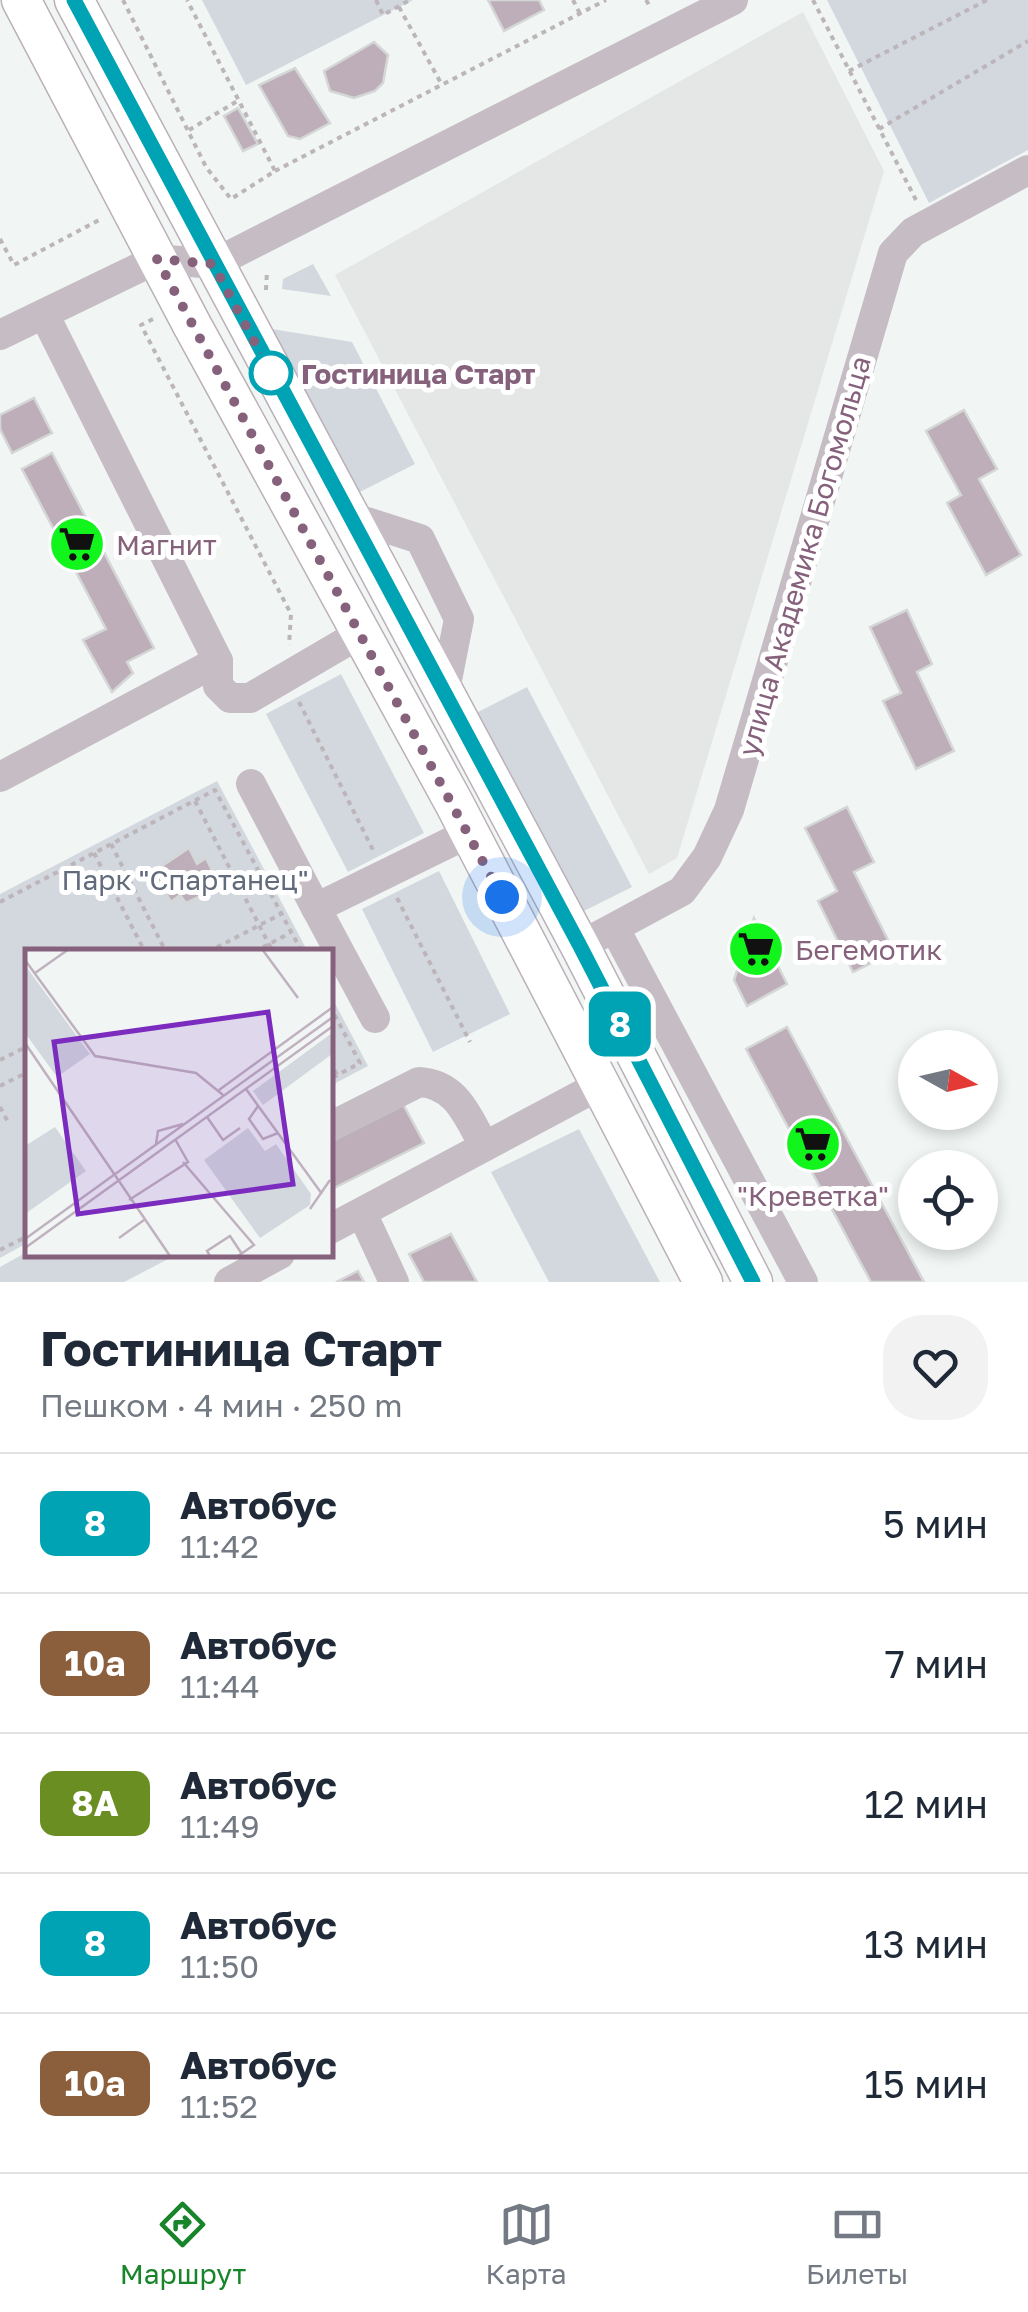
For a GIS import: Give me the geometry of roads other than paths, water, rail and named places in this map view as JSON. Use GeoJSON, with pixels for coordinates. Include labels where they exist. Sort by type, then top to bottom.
{"type":"FeatureCollection","features":[{"type":"Feature","properties":{"kind":"main road"},"geometry":{"type":"LineString","coordinates":[[21,0],[157,259],[469,832],[703,1282]]}},
{"type":"Feature","properties":{"kind":"main road"},"geometry":{"type":"LineString","coordinates":[[74,0],[580,946],[753,1282]]}},
{"type":"Feature","properties":{"kind":"street"},"geometry":{"type":"LineString","coordinates":[[0,335],[157,259],[213,264],[733,0]]}},
{"type":"Feature","properties":{"kind":"street","name":"улица Академика Богомольца"},"geometry":{"type":"LineString","coordinates":[[580,946],[682,891],[707,857],[729,810],[893,253],[913,232],[1028,170]]}},
{"type":"Feature","properties":{"kind":"street"},"geometry":{"type":"LineString","coordinates":[[44,314],[218,660],[218,686],[230,698],[244,700],[361,633]]}},
{"type":"Feature","properties":{"kind":"street"},"geometry":{"type":"LineString","coordinates":[[348,516],[420,540],[459,620],[444,696]]}},
{"type":"Feature","properties":{"kind":"street"},"geometry":{"type":"LineString","coordinates":[[0,777],[218,660]]}},
{"type":"Feature","properties":{"kind":"street"},"geometry":{"type":"LineString","coordinates":[[251,784],[375,1018]]}},
{"type":"Feature","properties":{"kind":"street"},"geometry":{"type":"LineString","coordinates":[[316,908],[469,832]]}},
{"type":"Feature","properties":{"kind":"street"},"geometry":{"type":"LineString","coordinates":[[615,929],[804,1282]]}},
{"type":"Feature","properties":{"kind":"street"},"geometry":{"type":"LineString","coordinates":[[332,1126],[419,1082],[431,1082],[447,1089],[461,1104],[484,1146]]}},
{"type":"Feature","properties":{"kind":"street"},"geometry":{"type":"LineString","coordinates":[[332,1227],[598,1086]]}},
{"type":"Feature","properties":{"kind":"street"},"geometry":{"type":"LineString","coordinates":[[362,1212],[394,1282]]}},
{"type":"Feature","properties":{"kind":"street"},"geometry":{"type":"LineString","coordinates":[[229,1282],[275,1257]]}},
{"type":"Feature","properties":{"kind":"place","name":"Гостиница Старт"},"geometry":{"type":"Point","coordinates":[271,373]}},
{"type":"Feature","properties":{"kind":"place","name":"Магнит"},"geometry":{"type":"Point","coordinates":[77,544]}},
{"type":"Feature","properties":{"kind":"place","name":"Бегемотик"},"geometry":{"type":"Point","coordinates":[756,949]}},
{"type":"Feature","properties":{"kind":"place","name":"\"Креветка\""},"geometry":{"type":"Point","coordinates":[813,1144]}},
{"type":"Feature","properties":{"kind":"park label","name":"Парк \"Спартанец\""},"geometry":{"type":"Point","coordinates":[185,879]}}]}
